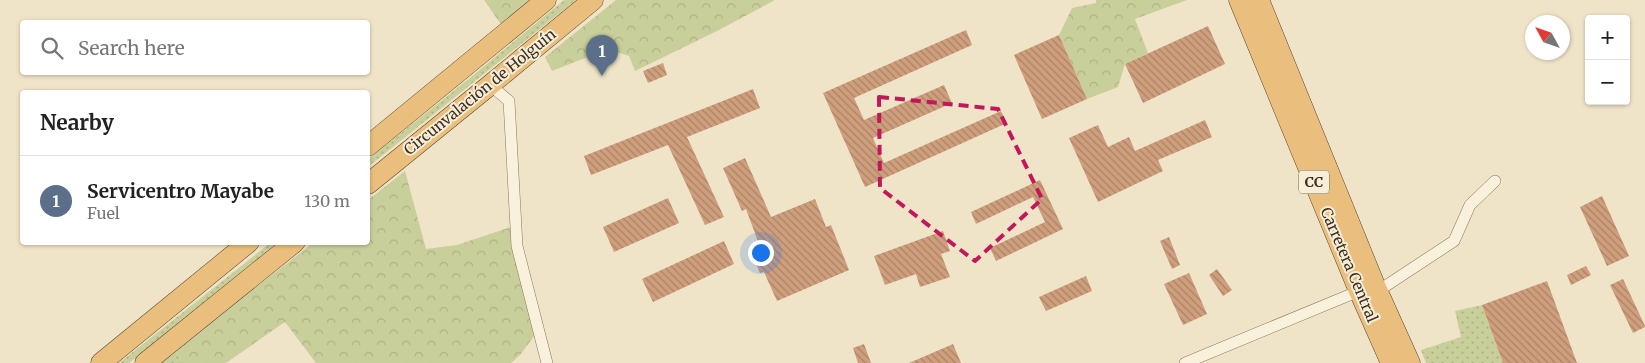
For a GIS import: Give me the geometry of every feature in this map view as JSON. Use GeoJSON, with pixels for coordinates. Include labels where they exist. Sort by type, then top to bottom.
{"type":"FeatureCollection","features":[{"type":"Feature","properties":{"kind":"highway","name":"Circunvalación de Holguín"},"geometry":{"type":"LineString","coordinates":[[370,144],[546,0]]}},
{"type":"Feature","properties":{"kind":"highway","name":"Circunvalación de Holguín"},"geometry":{"type":"LineString","coordinates":[[370,182],[592,0]]}},
{"type":"Feature","properties":{"kind":"highway"},"geometry":{"type":"LineString","coordinates":[[1229,0],[1254,35]]}},
{"type":"Feature","properties":{"kind":"highway","name":"Carretera Central"},"geometry":{"type":"LineString","coordinates":[[1239,0],[1371,288],[1410,363]]}},
{"type":"Feature","properties":{"kind":"highway","name":"Carretera Central"},"geometry":{"type":"LineString","coordinates":[[1259,0],[1371,288],[1391,363]]}},
{"type":"Feature","properties":{"kind":"highway"},"geometry":{"type":"LineString","coordinates":[[101,363],[245,245]]}},
{"type":"Feature","properties":{"kind":"highway"},"geometry":{"type":"LineString","coordinates":[[145,363],[291,245]]}},
{"type":"Feature","properties":{"kind":"street"},"geometry":{"type":"LineString","coordinates":[[490,85],[508,101],[517,246],[547,363]]}},
{"type":"Feature","properties":{"kind":"street"},"geometry":{"type":"LineString","coordinates":[[1185,363],[1371,288],[1454,241],[1470,205],[1495,181]]}},
{"type":"Feature","properties":{"kind":"highlighted area"},"geometry":{"type":"Polygon","coordinates":[[[879,97],[998,109],[1042,199],[975,261],[880,188],[879,97]]]}},
{"type":"Feature","properties":{"kind":"green space"},"geometry":{"type":"Polygon","coordinates":[[[484,0],[531,0],[502,26],[484,0]]]}},
{"type":"Feature","properties":{"kind":"green space"},"geometry":{"type":"Polygon","coordinates":[[[564,0],[576,0],[370,165],[370,157],[564,0]]]}},
{"type":"Feature","properties":{"kind":"green space"},"geometry":{"type":"Polygon","coordinates":[[[616,0],[775,0],[635,71],[629,56],[608,49],[552,71],[545,57],[616,0]]]}},
{"type":"Feature","properties":{"kind":"green space"},"geometry":{"type":"Polygon","coordinates":[[[1096,0],[1187,0],[1135,19],[1148,53],[1125,64],[1118,87],[1087,99],[1059,35],[1072,8],[1096,3],[1096,0]]]}},
{"type":"Feature","properties":{"kind":"green space"},"geometry":{"type":"Polygon","coordinates":[[[405,171],[426,249],[457,245],[511,227],[537,332],[521,354],[511,363],[316,363],[285,322],[226,363],[183,363],[175,350],[310,245],[370,245],[370,198],[405,171]]]}},
{"type":"Feature","properties":{"kind":"green space"},"geometry":{"type":"Polygon","coordinates":[[[267,245],[274,245],[179,325],[129,363],[119,363],[267,245]]]}},
{"type":"Feature","properties":{"kind":"green space"},"geometry":{"type":"Polygon","coordinates":[[[1482,305],[1503,363],[1426,363],[1421,350],[1461,337],[1455,311],[1482,305]]]}},
{"type":"Feature","properties":{"kind":"green space"},"geometry":{"type":"Polygon","coordinates":[[[175,350],[183,363],[154,363],[175,350]]]}},
{"type":"Feature","properties":{"kind":"building"},"geometry":{"type":"Polygon","coordinates":[[[1208,26],[1225,64],[1143,103],[1125,64],[1208,26]]]}},
{"type":"Feature","properties":{"kind":"building"},"geometry":{"type":"Polygon","coordinates":[[[966,30],[972,45],[854,98],[864,120],[944,85],[952,103],[873,138],[884,163],[1001,111],[1007,123],[865,187],[823,93],[966,30]]]}},
{"type":"Feature","properties":{"kind":"building"},"geometry":{"type":"Polygon","coordinates":[[[1059,35],[1087,99],[1042,119],[1014,55],[1059,35]]]}},
{"type":"Feature","properties":{"kind":"building"},"geometry":{"type":"Polygon","coordinates":[[[663,63],[667,75],[648,83],[643,71],[663,63]]]}},
{"type":"Feature","properties":{"kind":"building"},"geometry":{"type":"Polygon","coordinates":[[[753,89],[760,108],[687,137],[724,217],[705,225],[668,145],[591,175],[584,156],[753,89]]]}},
{"type":"Feature","properties":{"kind":"building"},"geometry":{"type":"Polygon","coordinates":[[[1205,120],[1212,137],[1158,160],[1163,171],[1098,202],[1069,138],[1098,125],[1108,147],[1129,137],[1135,151],[1205,120]]]}},
{"type":"Feature","properties":{"kind":"building"},"geometry":{"type":"Polygon","coordinates":[[[745,158],[771,217],[815,199],[826,227],[831,225],[849,270],[777,301],[764,272],[760,273],[754,259],[763,255],[746,209],[742,211],[723,168],[745,158]]]}},
{"type":"Feature","properties":{"kind":"building"},"geometry":{"type":"Polygon","coordinates":[[[1040,180],[1063,229],[996,261],[990,248],[1045,222],[1033,197],[976,224],[971,212],[1040,180]]]}},
{"type":"Feature","properties":{"kind":"building"},"geometry":{"type":"Polygon","coordinates":[[[1602,196],[1629,256],[1607,266],[1580,207],[1602,196]]]}},
{"type":"Feature","properties":{"kind":"building"},"geometry":{"type":"Polygon","coordinates":[[[668,198],[679,223],[614,252],[603,227],[668,198]]]}},
{"type":"Feature","properties":{"kind":"building"},"geometry":{"type":"Polygon","coordinates":[[[943,231],[950,251],[941,254],[950,277],[920,287],[916,274],[885,285],[874,256],[943,231]]]}},
{"type":"Feature","properties":{"kind":"building"},"geometry":{"type":"Polygon","coordinates":[[[1169,237],[1180,265],[1172,269],[1160,241],[1169,237]]]}},
{"type":"Feature","properties":{"kind":"building"},"geometry":{"type":"Polygon","coordinates":[[[724,241],[734,264],[653,302],[642,279],[724,241]]]}},
{"type":"Feature","properties":{"kind":"building"},"geometry":{"type":"Polygon","coordinates":[[[1586,266],[1591,275],[1571,285],[1567,275],[1586,266]]]}},
{"type":"Feature","properties":{"kind":"building"},"geometry":{"type":"Polygon","coordinates":[[[1217,269],[1232,290],[1223,296],[1209,275],[1217,269]]]}},
{"type":"Feature","properties":{"kind":"building"},"geometry":{"type":"Polygon","coordinates":[[[1189,273],[1207,314],[1183,325],[1164,284],[1189,273]]]}},
{"type":"Feature","properties":{"kind":"building"},"geometry":{"type":"Polygon","coordinates":[[[1086,276],[1092,291],[1046,311],[1039,297],[1086,276]]]}},
{"type":"Feature","properties":{"kind":"building"},"geometry":{"type":"Polygon","coordinates":[[[1623,279],[1645,326],[1633,333],[1610,285],[1623,279]]]}},
{"type":"Feature","properties":{"kind":"building"},"geometry":{"type":"Polygon","coordinates":[[[1547,281],[1577,363],[1503,363],[1482,305],[1547,281]]]}},
{"type":"Feature","properties":{"kind":"building"},"geometry":{"type":"Polygon","coordinates":[[[864,344],[871,363],[858,363],[853,348],[864,344]]]}},
{"type":"Feature","properties":{"kind":"building"},"geometry":{"type":"Polygon","coordinates":[[[953,344],[961,363],[909,363],[953,344]]]}},
{"type":"Feature","properties":{"kind":"place","name":"Servicentro Mayabe"},"geometry":{"type":"Point","coordinates":[602,76]}}]}
